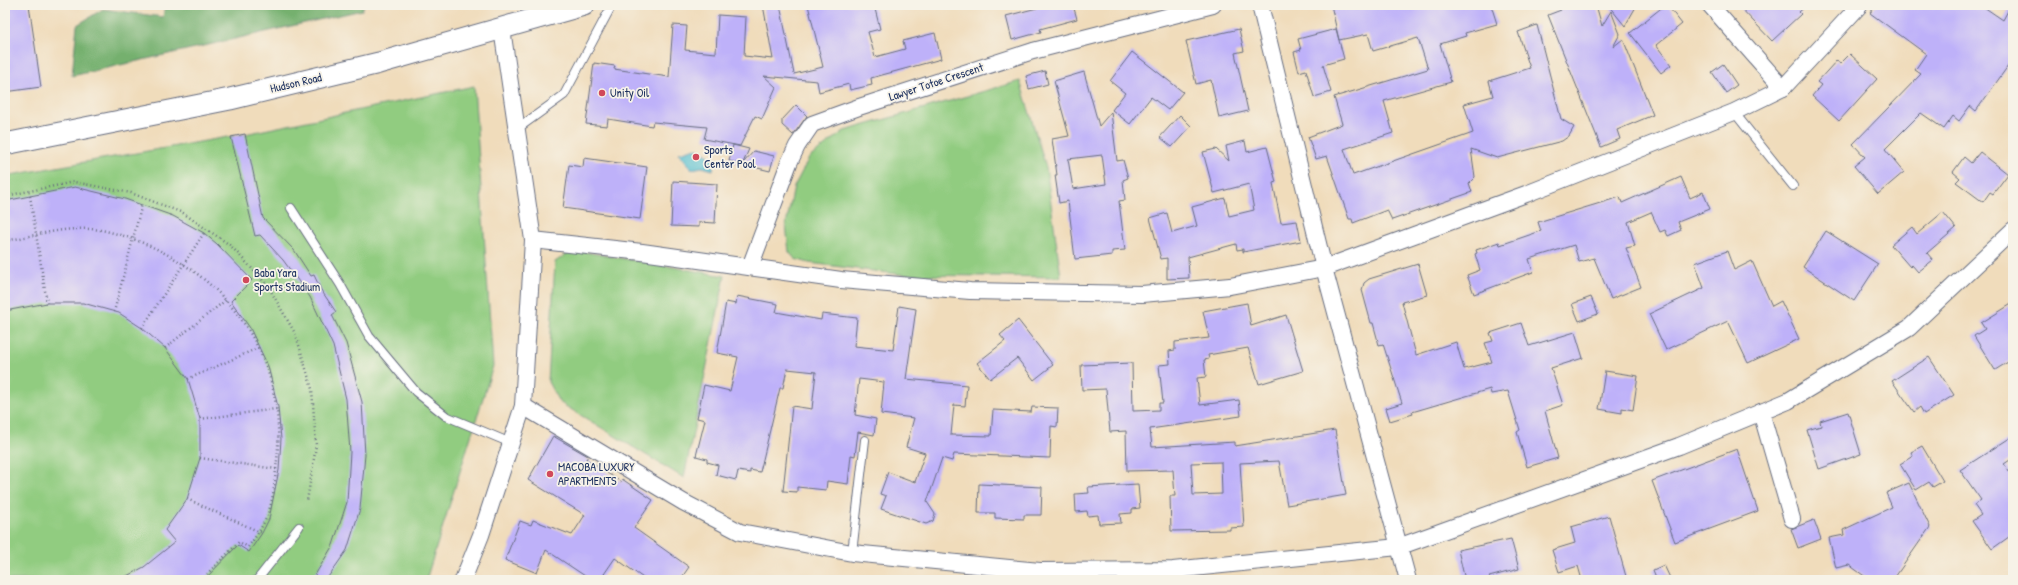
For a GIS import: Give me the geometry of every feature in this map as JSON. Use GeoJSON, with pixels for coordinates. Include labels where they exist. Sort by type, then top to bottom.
{"type":"FeatureCollection","features":[{"type":"Feature","properties":{"kind":"street","name":"Hudson Road"},"geometry":{"type":"LineString","coordinates":[[5,144],[237,97],[379,63],[584,5]]}},
{"type":"Feature","properties":{"kind":"street","name":"Lawyer Totoe Crescent"},"geometry":{"type":"LineString","coordinates":[[750,267],[789,163],[797,146],[812,124],[859,107],[1033,51],[1213,5]]}},
{"type":"Feature","properties":{"kind":"street"},"geometry":{"type":"LineString","coordinates":[[1260,5],[1324,268],[1408,580]]}},
{"type":"Feature","properties":{"kind":"street"},"geometry":{"type":"LineString","coordinates":[[1710,5],[1783,88]]}},
{"type":"Feature","properties":{"kind":"street"},"geometry":{"type":"LineString","coordinates":[[533,240],[642,252],[841,280],[970,291],[1142,294],[1230,286],[1324,268],[1533,192],[1734,112],[1783,88],[1860,5]]}},
{"type":"Feature","properties":{"kind":"street"},"geometry":{"type":"LineString","coordinates":[[463,580],[481,535],[523,406],[533,240],[502,29]]}},
{"type":"Feature","properties":{"kind":"street"},"geometry":{"type":"LineString","coordinates":[[523,406],[683,502],[740,532],[852,553],[1040,571],[1173,570],[1398,547],[1679,446],[1788,401],[1909,328],[2013,230]]}},
{"type":"Feature","properties":{"kind":"street"},"geometry":{"type":"LineString","coordinates":[[1760,412],[1792,519]]}},
{"type":"Feature","properties":{"kind":"lane"},"geometry":{"type":"LineString","coordinates":[[517,129],[564,95],[612,5]]}},
{"type":"Feature","properties":{"kind":"lane"},"geometry":{"type":"LineString","coordinates":[[1734,112],[1793,186]]}},
{"type":"Feature","properties":{"kind":"lane"},"geometry":{"type":"LineString","coordinates":[[291,208],[340,284],[369,336],[416,392],[446,416],[511,443]]}},
{"type":"Feature","properties":{"kind":"lane"},"geometry":{"type":"LineString","coordinates":[[852,553],[865,440]]}},
{"type":"Feature","properties":{"kind":"lane"},"geometry":{"type":"LineString","coordinates":[[257,580],[299,527]]}},
{"type":"Feature","properties":{"kind":"path"},"geometry":{"type":"LineString","coordinates":[[5,196],[74,182],[131,193],[183,213],[230,245],[268,286],[296,335],[300,348],[312,389],[316,446],[307,501]]}},
{"type":"Feature","properties":{"kind":"path"},"geometry":{"type":"LineString","coordinates":[[30,196],[47,303]]}},
{"type":"Feature","properties":{"kind":"path"},"geometry":{"type":"LineString","coordinates":[[114,312],[142,204]]}},
{"type":"Feature","properties":{"kind":"path"},"geometry":{"type":"LineString","coordinates":[[5,241],[85,228],[109,231],[132,238],[164,252],[185,264],[207,281],[226,300],[242,321],[258,348],[266,368],[276,409],[278,447],[276,469],[267,516],[260,532],[248,547],[239,542],[207,574]]}},
{"type":"Feature","properties":{"kind":"path"},"geometry":{"type":"LineString","coordinates":[[142,328],[204,233]]}},
{"type":"Feature","properties":{"kind":"path"},"geometry":{"type":"LineString","coordinates":[[165,348],[226,300]]}},
{"type":"Feature","properties":{"kind":"path"},"geometry":{"type":"LineString","coordinates":[[5,306],[6,311]]}},
{"type":"Feature","properties":{"kind":"path"},"geometry":{"type":"LineString","coordinates":[[188,379],[258,348]]}},
{"type":"Feature","properties":{"kind":"path"},"geometry":{"type":"LineString","coordinates":[[200,419],[276,409]]}},
{"type":"Feature","properties":{"kind":"path"},"geometry":{"type":"LineString","coordinates":[[200,458],[276,469]]}},
{"type":"Feature","properties":{"kind":"path"},"geometry":{"type":"LineString","coordinates":[[187,499],[260,532]]}},
{"type":"Feature","properties":{"kind":"green space"},"geometry":{"type":"Polygon","coordinates":[[[165,5],[364,5],[362,10],[72,76],[77,25],[103,9],[163,17],[165,5]]]}},
{"type":"Feature","properties":{"kind":"green space"},"geometry":{"type":"Polygon","coordinates":[[[1020,81],[1046,167],[1061,277],[906,275],[809,263],[795,259],[789,252],[786,225],[794,187],[809,158],[844,131],[1020,81]]]}},
{"type":"Feature","properties":{"kind":"green space","name":"Baba Yara Sports Stadium"},"geometry":{"type":"Polygon","coordinates":[[[474,86],[493,366],[426,580],[5,580],[5,176],[245,134],[474,86]]]}},
{"type":"Feature","properties":{"kind":"green space"},"geometry":{"type":"Polygon","coordinates":[[[573,250],[725,276],[684,478],[559,402],[548,382],[555,262],[573,250]]]}},
{"type":"Feature","properties":{"kind":"water","name":"Sports Center Pool"},"geometry":{"type":"Polygon","coordinates":[[[696,148],[714,159],[713,170],[702,167],[692,169],[679,153],[696,148]]]}},
{"type":"Feature","properties":{"kind":"building"},"geometry":{"type":"Polygon","coordinates":[[[5,5],[29,5],[41,87],[5,92],[5,5]]]}},
{"type":"Feature","properties":{"kind":"building"},"geometry":{"type":"Polygon","coordinates":[[[763,5],[780,5],[794,74],[823,67],[808,5],[874,5],[880,29],[868,32],[875,57],[905,49],[903,41],[935,33],[941,59],[871,78],[872,85],[850,90],[849,84],[819,92],[817,81],[764,76],[776,87],[762,119],[755,116],[740,146],[704,139],[707,127],[653,122],[652,126],[608,119],[607,126],[586,124],[594,63],[615,66],[614,69],[669,77],[673,25],[687,26],[685,50],[716,53],[718,15],[746,17],[744,56],[773,59],[763,5]]]}},
{"type":"Feature","properties":{"kind":"building"},"geometry":{"type":"Polygon","coordinates":[[[1036,5],[1073,5],[1077,19],[1040,29],[1041,32],[1012,40],[1006,16],[1037,8],[1036,5]]]}},
{"type":"Feature","properties":{"kind":"building"},"geometry":{"type":"Polygon","coordinates":[[[1331,5],[1491,5],[1497,24],[1465,33],[1466,36],[1440,44],[1451,82],[1384,101],[1393,133],[1344,149],[1353,175],[1473,133],[1464,104],[1493,96],[1489,81],[1530,68],[1518,32],[1537,25],[1561,119],[1574,127],[1569,136],[1562,141],[1497,158],[1471,149],[1475,177],[1469,183],[1472,192],[1392,220],[1387,210],[1353,223],[1352,219],[1349,219],[1327,156],[1316,159],[1308,137],[1342,124],[1334,97],[1428,69],[1418,38],[1373,51],[1368,34],[1339,40],[1331,5]]]}},
{"type":"Feature","properties":{"kind":"building"},"geometry":{"type":"Polygon","coordinates":[[[1559,5],[1596,5],[1602,26],[1611,11],[1620,34],[1613,47],[1623,39],[1653,115],[1617,130],[1620,139],[1601,147],[1548,15],[1561,10],[1559,5]]]}},
{"type":"Feature","properties":{"kind":"building"},"geometry":{"type":"Polygon","coordinates":[[[1608,5],[1637,5],[1625,26],[1608,5]]]}},
{"type":"Feature","properties":{"kind":"building"},"geometry":{"type":"Polygon","coordinates":[[[1665,5],[1667,5],[1682,24],[1656,45],[1671,65],[1661,73],[1630,33],[1665,5]]]}},
{"type":"Feature","properties":{"kind":"building"},"geometry":{"type":"Polygon","coordinates":[[[1738,5],[1807,5],[1799,12],[1801,14],[1772,41],[1738,5]]]}},
{"type":"Feature","properties":{"kind":"building"},"geometry":{"type":"Polygon","coordinates":[[[1876,5],[1981,5],[2003,20],[2011,5],[2013,5],[2013,59],[1976,111],[1970,106],[1959,121],[1953,116],[1944,129],[1921,113],[1885,149],[1904,172],[1878,194],[1854,166],[1865,157],[1853,144],[1921,74],[1915,70],[1926,54],[1870,13],[1876,5]]]}},
{"type":"Feature","properties":{"kind":"building"},"geometry":{"type":"Polygon","coordinates":[[[1239,29],[1244,51],[1235,53],[1248,111],[1219,118],[1211,80],[1196,84],[1186,41],[1239,29]]]}},
{"type":"Feature","properties":{"kind":"building"},"geometry":{"type":"Polygon","coordinates":[[[1336,29],[1344,59],[1323,65],[1331,92],[1314,97],[1306,70],[1299,72],[1294,52],[1301,50],[1298,39],[1336,29]]]}},
{"type":"Feature","properties":{"kind":"building"},"geometry":{"type":"Polygon","coordinates":[[[1132,52],[1183,92],[1168,110],[1151,97],[1130,124],[1112,110],[1125,93],[1110,81],[1132,52]]]}},
{"type":"Feature","properties":{"kind":"building"},"geometry":{"type":"Polygon","coordinates":[[[1850,54],[1877,79],[1839,121],[1812,96],[1821,85],[1817,82],[1837,60],[1840,64],[1850,54]]]}},
{"type":"Feature","properties":{"kind":"building"},"geometry":{"type":"Polygon","coordinates":[[[1723,64],[1737,85],[1726,93],[1712,72],[1723,64]]]}},
{"type":"Feature","properties":{"kind":"building"},"geometry":{"type":"Polygon","coordinates":[[[1045,71],[1048,84],[1029,89],[1026,76],[1045,71]]]}},
{"type":"Feature","properties":{"kind":"building"},"geometry":{"type":"Polygon","coordinates":[[[1084,72],[1099,126],[1111,112],[1117,161],[1123,160],[1128,178],[1123,180],[1125,200],[1119,201],[1125,250],[1112,251],[1112,255],[1075,259],[1068,201],[1059,203],[1055,175],[1057,175],[1052,139],[1069,136],[1054,81],[1084,72]],[[1102,155],[1068,159],[1073,189],[1106,184],[1102,155]]]}},
{"type":"Feature","properties":{"kind":"building"},"geometry":{"type":"Polygon","coordinates":[[[796,105],[807,116],[793,135],[782,125],[782,120],[796,105]]]}},
{"type":"Feature","properties":{"kind":"building"},"geometry":{"type":"Polygon","coordinates":[[[1180,115],[1191,126],[1172,147],[1160,137],[1180,115]]]}},
{"type":"Feature","properties":{"kind":"building"},"geometry":{"type":"Polygon","coordinates":[[[245,134],[263,218],[294,250],[311,276],[314,275],[321,290],[336,312],[332,315],[346,343],[362,402],[365,455],[360,509],[347,550],[326,580],[312,580],[333,545],[347,502],[350,452],[346,399],[333,346],[310,297],[283,260],[260,235],[255,236],[231,137],[245,134]]]}},
{"type":"Feature","properties":{"kind":"building"},"geometry":{"type":"Polygon","coordinates":[[[1245,141],[1247,152],[1267,147],[1276,182],[1273,183],[1281,223],[1297,221],[1301,241],[1243,252],[1243,249],[1237,250],[1236,244],[1188,257],[1189,278],[1167,279],[1167,258],[1161,259],[1150,218],[1167,213],[1172,233],[1197,226],[1192,207],[1225,198],[1229,216],[1254,210],[1249,184],[1214,193],[1203,152],[1216,149],[1229,161],[1226,146],[1245,141]]]}},
{"type":"Feature","properties":{"kind":"building"},"geometry":{"type":"Polygon","coordinates":[[[733,145],[749,149],[743,163],[754,151],[774,156],[770,171],[729,161],[733,145]]]}},
{"type":"Feature","properties":{"kind":"building"},"geometry":{"type":"Polygon","coordinates":[[[1980,152],[2008,174],[1993,194],[1990,192],[1983,202],[1956,182],[1960,178],[1953,172],[1964,157],[1971,163],[1980,152]]]}},
{"type":"Feature","properties":{"kind":"building"},"geometry":{"type":"Polygon","coordinates":[[[584,158],[647,167],[640,219],[563,208],[569,165],[583,167],[584,158]]]}},
{"type":"Feature","properties":{"kind":"building"},"geometry":{"type":"Polygon","coordinates":[[[1681,177],[1690,198],[1703,192],[1710,209],[1678,222],[1681,230],[1668,236],[1665,230],[1660,232],[1651,212],[1628,222],[1635,246],[1626,248],[1641,287],[1611,299],[1594,258],[1579,262],[1574,245],[1529,259],[1533,272],[1474,294],[1467,275],[1480,270],[1475,254],[1477,253],[1476,250],[1499,242],[1500,245],[1541,231],[1538,222],[1620,197],[1622,203],[1681,177]]]}},
{"type":"Feature","properties":{"kind":"building"},"geometry":{"type":"Polygon","coordinates":[[[673,181],[717,184],[715,223],[699,222],[699,227],[671,226],[673,181]]]}},
{"type":"Feature","properties":{"kind":"building"},"geometry":{"type":"Polygon","coordinates":[[[75,187],[125,199],[173,216],[204,233],[217,244],[252,280],[231,301],[250,328],[268,366],[278,407],[281,439],[279,470],[269,519],[262,533],[249,552],[238,545],[204,580],[119,580],[144,567],[175,542],[165,530],[187,499],[200,458],[200,419],[188,379],[165,348],[142,328],[119,313],[83,303],[47,303],[5,311],[5,201],[75,187]]]}},
{"type":"Feature","properties":{"kind":"building"},"geometry":{"type":"Polygon","coordinates":[[[1943,212],[1956,228],[1927,253],[1933,260],[1918,272],[1912,265],[1910,267],[1891,245],[1912,227],[1917,234],[1943,212]]]}},
{"type":"Feature","properties":{"kind":"building"},"geometry":{"type":"Polygon","coordinates":[[[1826,231],[1878,264],[1854,301],[1803,267],[1826,231]]]}},
{"type":"Feature","properties":{"kind":"building"},"geometry":{"type":"Polygon","coordinates":[[[1727,251],[1734,270],[1752,261],[1772,306],[1781,301],[1799,339],[1748,363],[1728,321],[1666,350],[1649,314],[1704,288],[1695,263],[1727,251]]]}},
{"type":"Feature","properties":{"kind":"building"},"geometry":{"type":"Polygon","coordinates":[[[1418,264],[1427,295],[1402,302],[1416,355],[1456,342],[1464,369],[1492,362],[1485,343],[1493,341],[1490,333],[1521,323],[1529,346],[1575,332],[1583,358],[1551,368],[1563,405],[1545,411],[1558,458],[1527,467],[1517,432],[1520,430],[1508,391],[1491,394],[1490,389],[1412,412],[1413,414],[1390,421],[1386,408],[1402,403],[1383,344],[1379,345],[1373,323],[1371,323],[1362,290],[1364,283],[1369,279],[1418,264]]]}},
{"type":"Feature","properties":{"kind":"building"},"geometry":{"type":"Polygon","coordinates":[[[737,296],[778,304],[776,312],[821,320],[822,314],[857,318],[854,346],[893,350],[899,306],[916,309],[906,379],[967,385],[965,406],[954,405],[951,435],[991,436],[993,410],[1031,412],[1032,407],[1058,408],[1057,427],[1051,426],[1050,458],[954,454],[952,461],[942,458],[927,502],[935,514],[933,521],[926,524],[881,509],[886,496],[880,494],[888,472],[915,482],[925,453],[906,447],[914,418],[881,414],[884,382],[859,379],[855,415],[876,419],[874,435],[858,432],[855,456],[851,455],[848,484],[827,481],[826,490],[797,487],[797,492],[783,491],[792,406],[812,409],[816,372],[787,369],[783,388],[780,388],[760,472],[750,470],[750,473],[738,471],[736,480],[716,475],[718,465],[707,462],[707,459],[696,456],[705,420],[697,418],[704,385],[730,391],[738,357],[717,353],[726,302],[736,304],[737,296]]]}},
{"type":"Feature","properties":{"kind":"building"},"geometry":{"type":"Polygon","coordinates":[[[1591,297],[1598,314],[1579,321],[1572,304],[1591,297]]]}},
{"type":"Feature","properties":{"kind":"building"},"geometry":{"type":"Polygon","coordinates":[[[1247,303],[1251,326],[1286,315],[1303,371],[1259,384],[1248,348],[1208,355],[1209,359],[1204,360],[1206,377],[1197,378],[1200,405],[1239,400],[1241,416],[1150,429],[1152,447],[1235,442],[1235,446],[1335,430],[1346,495],[1287,505],[1279,461],[1240,463],[1244,527],[1230,528],[1230,530],[1171,531],[1170,496],[1175,496],[1173,470],[1127,471],[1126,431],[1110,432],[1106,389],[1082,390],[1081,365],[1132,363],[1133,411],[1159,410],[1159,403],[1163,403],[1159,365],[1170,364],[1169,351],[1175,350],[1175,342],[1209,338],[1203,311],[1247,303]],[[1221,462],[1191,463],[1193,495],[1222,494],[1221,462]]]}},
{"type":"Feature","properties":{"kind":"building"},"geometry":{"type":"Polygon","coordinates":[[[2013,303],[2013,359],[1995,370],[1974,336],[1985,329],[1981,323],[2013,303]]]}},
{"type":"Feature","properties":{"kind":"building"},"geometry":{"type":"Polygon","coordinates":[[[1018,320],[1053,365],[1034,380],[1017,358],[990,379],[977,363],[1005,341],[1000,335],[1018,320]]]}},
{"type":"Feature","properties":{"kind":"building"},"geometry":{"type":"Polygon","coordinates":[[[1929,357],[1954,395],[1924,414],[1920,407],[1914,412],[1892,381],[1929,357]]]}},
{"type":"Feature","properties":{"kind":"building"},"geometry":{"type":"Polygon","coordinates":[[[1605,371],[1638,376],[1633,410],[1622,408],[1622,413],[1599,409],[1605,371]]]}},
{"type":"Feature","properties":{"kind":"building"},"geometry":{"type":"Polygon","coordinates":[[[1848,412],[1861,454],[1819,469],[1807,430],[1821,426],[1820,421],[1848,412]]]}},
{"type":"Feature","properties":{"kind":"building"},"geometry":{"type":"Polygon","coordinates":[[[553,436],[588,456],[586,459],[621,482],[622,479],[653,500],[634,528],[689,567],[680,580],[646,580],[615,558],[600,580],[591,580],[546,550],[537,573],[505,560],[520,521],[531,525],[533,520],[572,535],[585,515],[528,480],[553,436]]]}},
{"type":"Feature","properties":{"kind":"building"},"geometry":{"type":"Polygon","coordinates":[[[2013,436],[2013,458],[2004,464],[2013,476],[2013,534],[1992,549],[1972,521],[1981,515],[1974,505],[1981,500],[1960,470],[2013,436]]]}},
{"type":"Feature","properties":{"kind":"building"},"geometry":{"type":"Polygon","coordinates":[[[1922,446],[1943,481],[1933,487],[1929,482],[1916,490],[1900,464],[1913,456],[1911,452],[1922,446]]]}},
{"type":"Feature","properties":{"kind":"building"},"geometry":{"type":"Polygon","coordinates":[[[1737,449],[1758,511],[1675,542],[1652,481],[1737,449]]]}},
{"type":"Feature","properties":{"kind":"building"},"geometry":{"type":"Polygon","coordinates":[[[1909,483],[1930,527],[1893,580],[1870,580],[1849,565],[1836,568],[1829,538],[1844,535],[1843,530],[1892,507],[1886,493],[1909,483]]]}},
{"type":"Feature","properties":{"kind":"building"},"geometry":{"type":"Polygon","coordinates":[[[979,484],[1042,487],[1041,515],[1024,515],[1024,519],[995,518],[995,513],[978,513],[979,484]]]}},
{"type":"Feature","properties":{"kind":"building"},"geometry":{"type":"Polygon","coordinates":[[[1138,484],[1140,508],[1132,509],[1132,513],[1120,514],[1121,523],[1099,524],[1098,515],[1088,516],[1087,511],[1076,512],[1075,494],[1089,493],[1088,487],[1138,484]]]}},
{"type":"Feature","properties":{"kind":"building"},"geometry":{"type":"Polygon","coordinates":[[[1609,516],[1627,580],[1582,580],[1578,566],[1559,572],[1552,550],[1575,543],[1571,527],[1609,516]]]}},
{"type":"Feature","properties":{"kind":"building"},"geometry":{"type":"Polygon","coordinates":[[[1814,520],[1821,539],[1798,548],[1791,529],[1814,520]]]}},
{"type":"Feature","properties":{"kind":"building"},"geometry":{"type":"Polygon","coordinates":[[[1511,539],[1519,569],[1489,577],[1490,580],[1465,580],[1458,550],[1511,539]]]}},
{"type":"Feature","properties":{"kind":"building"},"geometry":{"type":"Polygon","coordinates":[[[1664,565],[1671,580],[1657,580],[1653,570],[1664,565]]]}},
{"type":"Feature","properties":{"kind":"place","name":"Unity Oil"},"geometry":{"type":"Point","coordinates":[602,93]}},
{"type":"Feature","properties":{"kind":"place","name":"Sports Center Pool"},"geometry":{"type":"Point","coordinates":[696,157]}},
{"type":"Feature","properties":{"kind":"place","name":"Baba Yara Sports Stadium"},"geometry":{"type":"Point","coordinates":[246,280]}},
{"type":"Feature","properties":{"kind":"place","name":"MACOBA LUXURY APARTMENTS"},"geometry":{"type":"Point","coordinates":[550,474]}}]}
